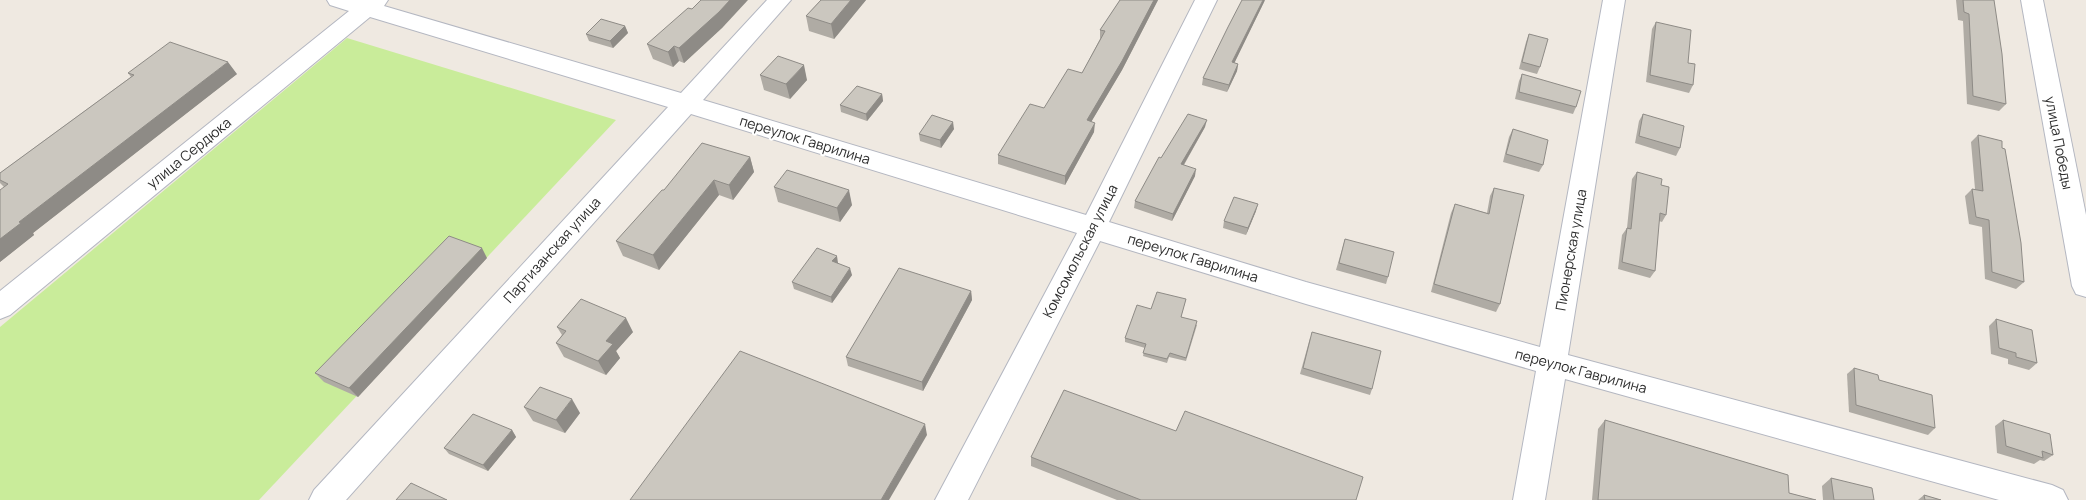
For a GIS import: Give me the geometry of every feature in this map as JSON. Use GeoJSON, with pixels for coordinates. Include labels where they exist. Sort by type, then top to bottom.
{"type":"FeatureCollection","features":[{"type":"Feature","properties":{"kind":"street","name":"переулок Гаврилина"},"geometry":{"type":"LineString","coordinates":[[338,0],[372,4],[686,104],[1306,293],[1551,363],[2052,500]]}},
{"type":"Feature","properties":{"kind":"street","name":"Партизанская улица"},"geometry":{"type":"LineString","coordinates":[[325,500],[780,0]]}},
{"type":"Feature","properties":{"kind":"street","name":"Комсомольская улица"},"geometry":{"type":"LineString","coordinates":[[950,500],[1093,227],[1206,0]]}},
{"type":"Feature","properties":{"kind":"street","name":"Пионерская улица"},"geometry":{"type":"LineString","coordinates":[[1528,500],[1614,0]]}},
{"type":"Feature","properties":{"kind":"street","name":"улица Победы"},"geometry":{"type":"LineString","coordinates":[[2032,0],[2086,286]]}},
{"type":"Feature","properties":{"kind":"street","name":"улица Сердюка"},"geometry":{"type":"LineString","coordinates":[[0,307],[372,4]]}},
{"type":"Feature","properties":{"kind":"green space"},"geometry":{"type":"Polygon","coordinates":[[[347,38],[616,120],[259,500],[0,500],[0,327],[347,38]]]}},
{"type":"Feature","properties":{"kind":"building"},"geometry":{"type":"Polygon","coordinates":[[[701,0],[730,0],[679,48],[674,46],[668,52],[647,44],[688,8],[692,9],[701,0]]]}},
{"type":"Feature","properties":{"kind":"building"},"geometry":{"type":"Polygon","coordinates":[[[821,0],[851,0],[831,24],[806,16],[821,0]]]}},
{"type":"Feature","properties":{"kind":"building"},"geometry":{"type":"Polygon","coordinates":[[[1120,0],[1154,0],[1122,61],[1087,120],[1095,123],[1065,176],[998,155],[1030,104],[1044,108],[1068,69],[1082,73],[1105,31],[1100,30],[1120,0]]]}},
{"type":"Feature","properties":{"kind":"building"},"geometry":{"type":"Polygon","coordinates":[[[1242,0],[1263,0],[1232,62],[1238,64],[1229,85],[1203,78],[1228,27],[1242,0]]]}},
{"type":"Feature","properties":{"kind":"building"},"geometry":{"type":"Polygon","coordinates":[[[1963,0],[1994,0],[2002,54],[2006,104],[1973,96],[1969,14],[1964,12],[1963,0]]]}},
{"type":"Feature","properties":{"kind":"building"},"geometry":{"type":"Polygon","coordinates":[[[601,19],[625,26],[610,41],[586,34],[601,19]]]}},
{"type":"Feature","properties":{"kind":"building"},"geometry":{"type":"Polygon","coordinates":[[[1656,22],[1691,30],[1688,63],[1695,64],[1693,85],[1650,75],[1656,22]]]}},
{"type":"Feature","properties":{"kind":"building"},"geometry":{"type":"Polygon","coordinates":[[[1529,34],[1548,39],[1540,67],[1522,62],[1529,34]]]}},
{"type":"Feature","properties":{"kind":"building"},"geometry":{"type":"Polygon","coordinates":[[[170,42],[228,62],[19,222],[21,223],[0,239],[0,190],[8,184],[0,180],[0,173],[134,75],[128,73],[170,42]]]}},
{"type":"Feature","properties":{"kind":"building"},"geometry":{"type":"Polygon","coordinates":[[[778,56],[804,65],[786,84],[760,75],[778,56]]]}},
{"type":"Feature","properties":{"kind":"building"},"geometry":{"type":"Polygon","coordinates":[[[1522,74],[1581,91],[1576,107],[1519,92],[1522,74]]]}},
{"type":"Feature","properties":{"kind":"building"},"geometry":{"type":"Polygon","coordinates":[[[857,86],[882,94],[866,114],[840,105],[857,86]]]}},
{"type":"Feature","properties":{"kind":"building"},"geometry":{"type":"Polygon","coordinates":[[[1188,114],[1207,120],[1181,164],[1196,169],[1173,214],[1135,201],[1159,157],[1161,158],[1188,114]]]}},
{"type":"Feature","properties":{"kind":"building"},"geometry":{"type":"Polygon","coordinates":[[[1643,114],[1684,126],[1680,148],[1639,136],[1643,114]]]}},
{"type":"Feature","properties":{"kind":"building"},"geometry":{"type":"Polygon","coordinates":[[[932,115],[953,122],[940,140],[919,134],[932,115]]]}},
{"type":"Feature","properties":{"kind":"building"},"geometry":{"type":"Polygon","coordinates":[[[1513,129],[1548,140],[1543,165],[1506,154],[1513,129]]]}},
{"type":"Feature","properties":{"kind":"building"},"geometry":{"type":"Polygon","coordinates":[[[1978,135],[2002,141],[2002,148],[2005,149],[2021,243],[2024,282],[1992,272],[1989,220],[1976,217],[1972,189],[1983,191],[1978,135]]]}},
{"type":"Feature","properties":{"kind":"building"},"geometry":{"type":"Polygon","coordinates":[[[702,143],[750,157],[729,185],[714,180],[653,255],[616,241],[664,190],[702,143]]]}},
{"type":"Feature","properties":{"kind":"building"},"geometry":{"type":"Polygon","coordinates":[[[787,170],[849,190],[837,208],[774,187],[787,170]]]}},
{"type":"Feature","properties":{"kind":"building"},"geometry":{"type":"Polygon","coordinates":[[[1637,172],[1662,179],[1661,185],[1669,187],[1666,215],[1660,213],[1655,271],[1622,262],[1627,228],[1631,229],[1637,172]]]}},
{"type":"Feature","properties":{"kind":"building"},"geometry":{"type":"Polygon","coordinates":[[[1494,188],[1524,195],[1500,304],[1434,284],[1455,204],[1489,214],[1494,188]]]}},
{"type":"Feature","properties":{"kind":"building"},"geometry":{"type":"Polygon","coordinates":[[[1234,197],[1258,204],[1248,228],[1224,221],[1234,197]]]}},
{"type":"Feature","properties":{"kind":"building"},"geometry":{"type":"Polygon","coordinates":[[[449,236],[482,248],[349,388],[315,373],[449,236]]]}},
{"type":"Feature","properties":{"kind":"building"},"geometry":{"type":"Polygon","coordinates":[[[1345,239],[1394,252],[1388,277],[1339,263],[1345,239]]]}},
{"type":"Feature","properties":{"kind":"building"},"geometry":{"type":"Polygon","coordinates":[[[817,248],[837,256],[832,261],[850,268],[831,297],[792,282],[817,248]]]}},
{"type":"Feature","properties":{"kind":"building"},"geometry":{"type":"Polygon","coordinates":[[[899,268],[971,291],[922,382],[846,357],[899,268]]]}},
{"type":"Feature","properties":{"kind":"building"},"geometry":{"type":"Polygon","coordinates":[[[1157,292],[1186,299],[1181,317],[1197,321],[1186,358],[1170,353],[1167,359],[1143,353],[1146,344],[1125,338],[1137,305],[1151,309],[1157,292]]]}},
{"type":"Feature","properties":{"kind":"building"},"geometry":{"type":"Polygon","coordinates":[[[581,299],[626,318],[606,341],[613,344],[598,361],[556,343],[566,331],[557,327],[581,299]]]}},
{"type":"Feature","properties":{"kind":"building"},"geometry":{"type":"Polygon","coordinates":[[[1996,319],[2032,330],[2037,363],[2016,357],[2016,353],[1999,348],[1996,319]]]}},
{"type":"Feature","properties":{"kind":"building"},"geometry":{"type":"Polygon","coordinates":[[[1312,332],[1381,351],[1372,389],[1303,368],[1312,332]]]}},
{"type":"Feature","properties":{"kind":"building"},"geometry":{"type":"Polygon","coordinates":[[[740,351],[925,424],[881,500],[630,500],[740,351]]]}},
{"type":"Feature","properties":{"kind":"building"},"geometry":{"type":"Polygon","coordinates":[[[1854,368],[1878,375],[1879,380],[1932,395],[1935,428],[1856,405],[1854,368]]]}},
{"type":"Feature","properties":{"kind":"building"},"geometry":{"type":"Polygon","coordinates":[[[540,387],[572,399],[556,420],[524,407],[540,387]]]}},
{"type":"Feature","properties":{"kind":"building"},"geometry":{"type":"Polygon","coordinates":[[[1064,390],[1176,431],[1185,411],[1363,477],[1356,500],[1141,500],[1031,457],[1064,390]]]}},
{"type":"Feature","properties":{"kind":"building"},"geometry":{"type":"Polygon","coordinates":[[[473,414],[512,430],[483,465],[444,448],[473,414]]]}},
{"type":"Feature","properties":{"kind":"building"},"geometry":{"type":"Polygon","coordinates":[[[1605,420],[1788,475],[1789,493],[1816,500],[1598,500],[1605,420]]]}},
{"type":"Feature","properties":{"kind":"building"},"geometry":{"type":"Polygon","coordinates":[[[2003,420],[2050,434],[2053,455],[2042,451],[2043,458],[2006,446],[2003,420]]]}},
{"type":"Feature","properties":{"kind":"building"},"geometry":{"type":"Polygon","coordinates":[[[1831,478],[1872,488],[1874,500],[1834,500],[1831,478]]]}},
{"type":"Feature","properties":{"kind":"building"},"geometry":{"type":"Polygon","coordinates":[[[411,483],[447,500],[396,500],[411,483]]]}},
{"type":"Feature","properties":{"kind":"building"},"geometry":{"type":"Polygon","coordinates":[[[1924,495],[1941,500],[1925,500],[1924,495]]]}}]}
